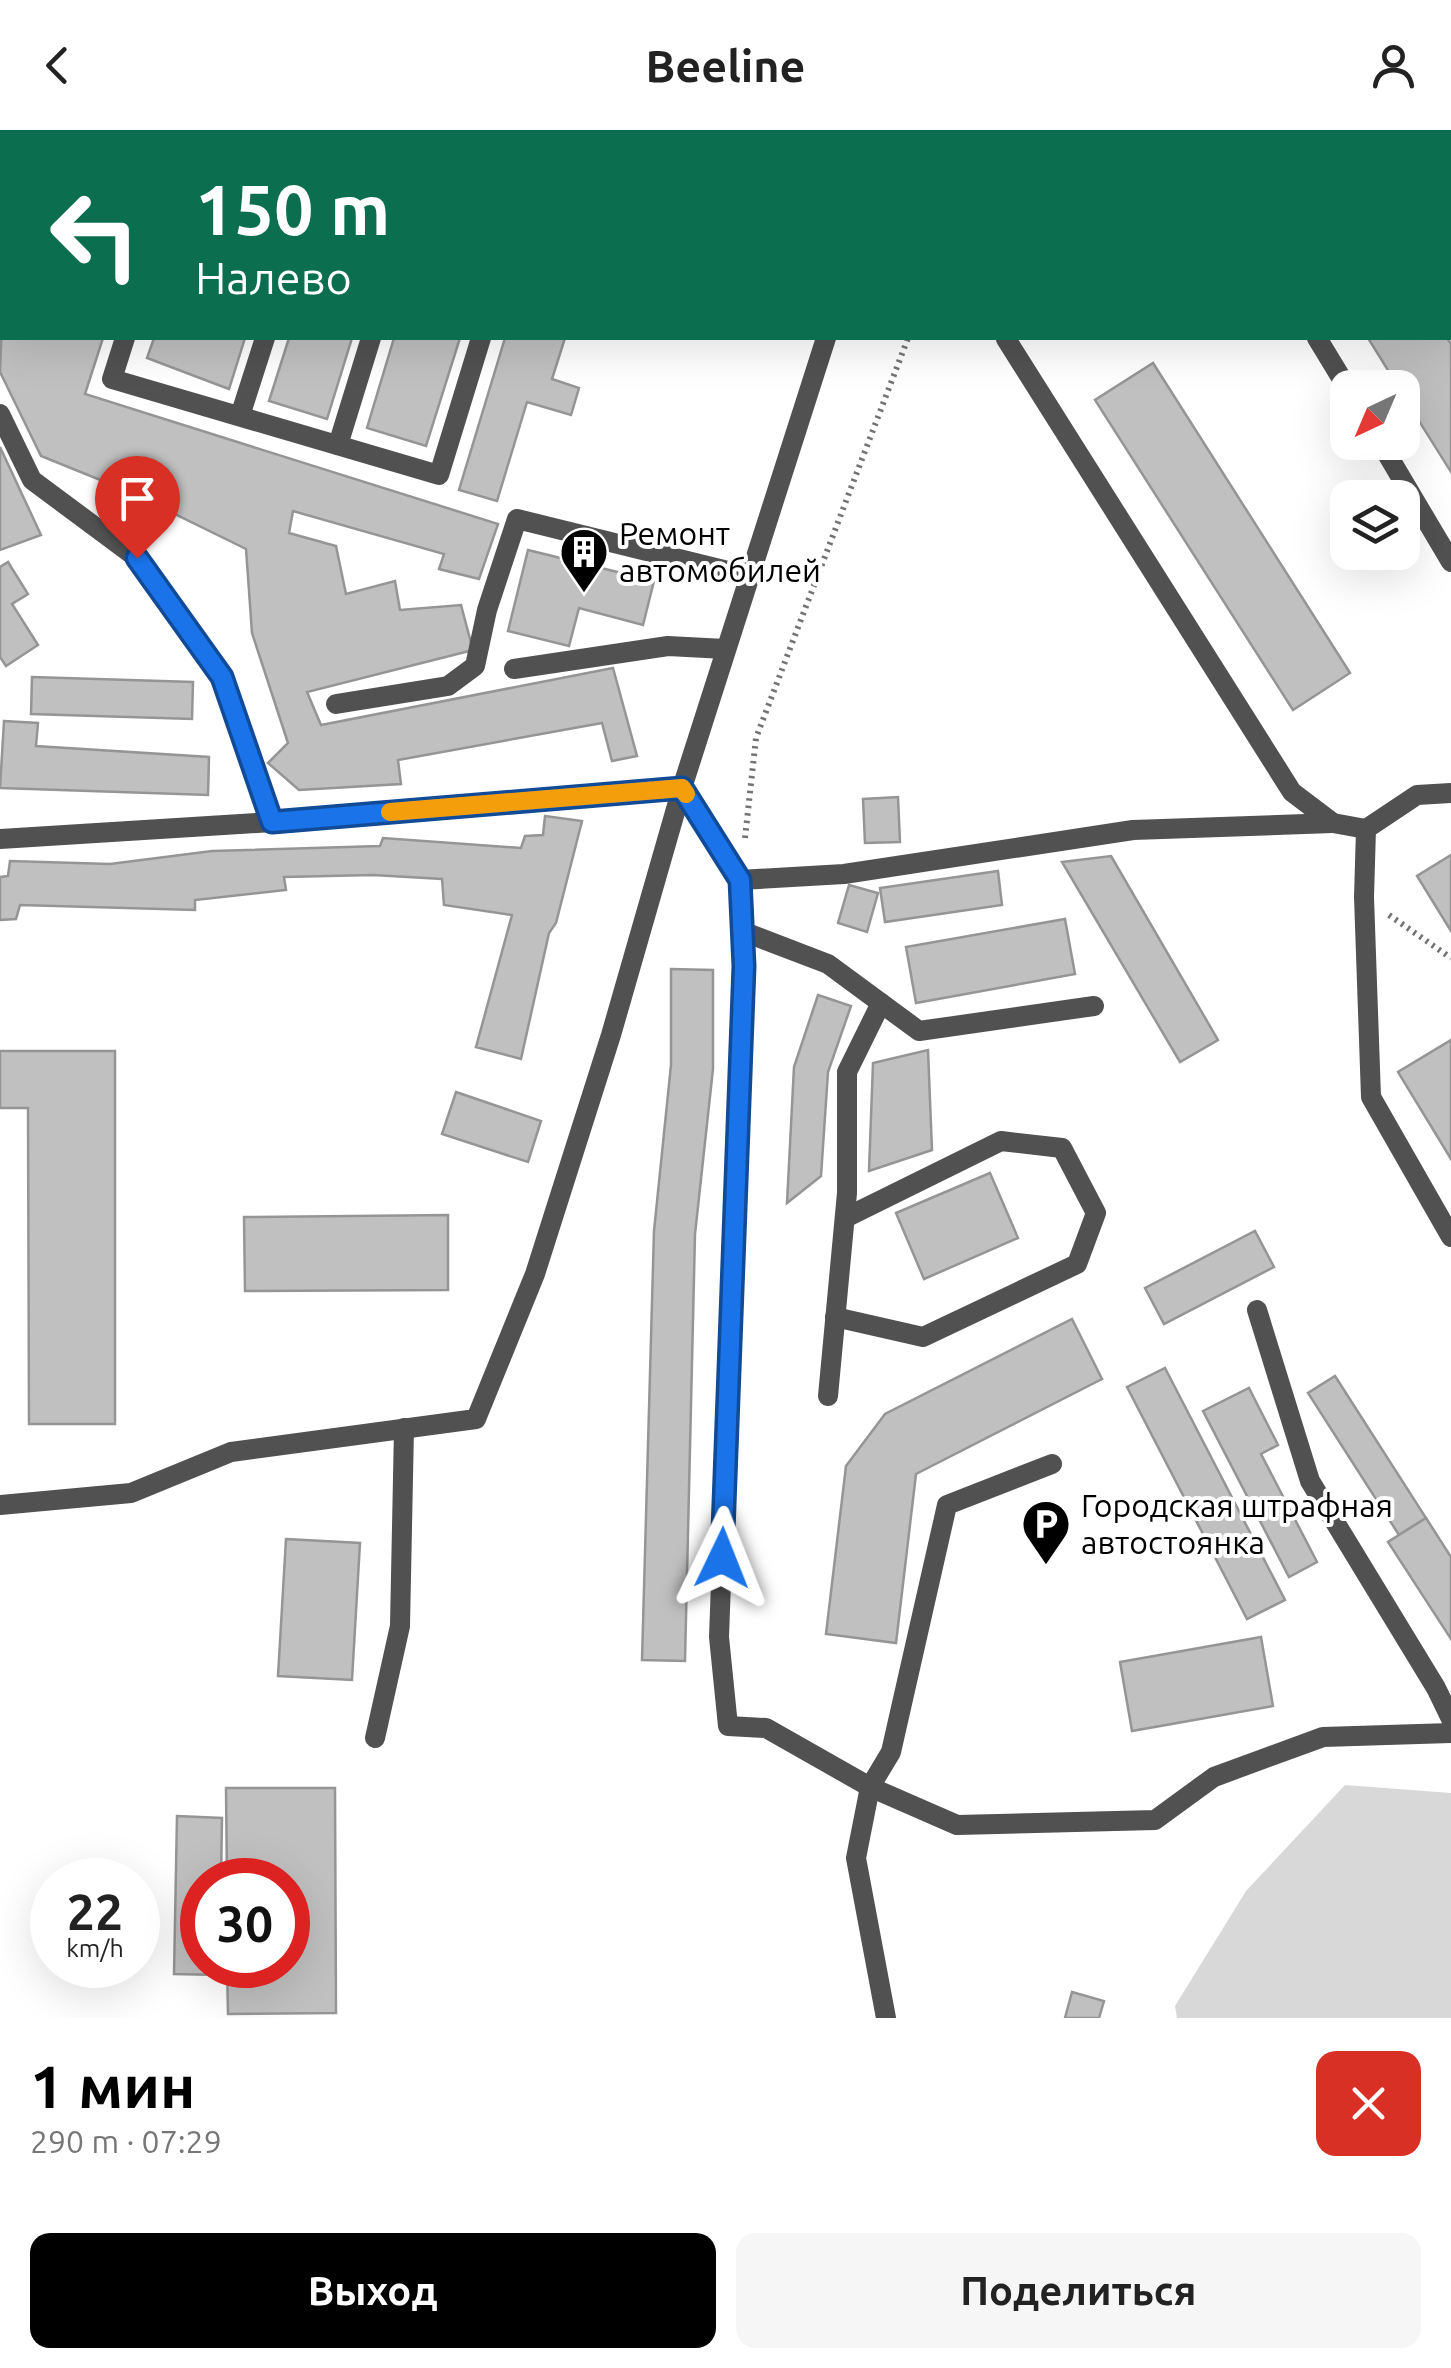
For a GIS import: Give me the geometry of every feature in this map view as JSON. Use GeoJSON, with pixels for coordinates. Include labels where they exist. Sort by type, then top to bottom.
{"type":"FeatureCollection","features":[{"type":"Feature","properties":{"kind":"street"},"geometry":{"type":"LineString","coordinates":[[124,340],[112,380],[439,475],[481,340]]}},
{"type":"Feature","properties":{"kind":"street"},"geometry":{"type":"LineString","coordinates":[[240,416],[264,340]]}},
{"type":"Feature","properties":{"kind":"street"},"geometry":{"type":"LineString","coordinates":[[338,445],[370,340]]}},
{"type":"Feature","properties":{"kind":"street"},"geometry":{"type":"LineString","coordinates":[[0,1505],[130,1494],[231,1452],[476,1418],[535,1274],[682,788],[825,340]]}},
{"type":"Feature","properties":{"kind":"street"},"geometry":{"type":"LineString","coordinates":[[1006,340],[1292,792],[1333,823]]}},
{"type":"Feature","properties":{"kind":"street"},"geometry":{"type":"LineString","coordinates":[[1317,340],[1336,370]]}},
{"type":"Feature","properties":{"kind":"street"},"geometry":{"type":"LineString","coordinates":[[0,414],[32,480],[137,558],[222,677],[272,822]]}},
{"type":"Feature","properties":{"kind":"street"},"geometry":{"type":"LineString","coordinates":[[1391,460],[1451,562]]}},
{"type":"Feature","properties":{"kind":"street"},"geometry":{"type":"LineString","coordinates":[[336,704],[448,686],[475,666],[487,610],[517,520],[748,576]]}},
{"type":"Feature","properties":{"kind":"street"},"geometry":{"type":"LineString","coordinates":[[514,669],[668,646],[726,649]]}},
{"type":"Feature","properties":{"kind":"street"},"geometry":{"type":"LineString","coordinates":[[682,788],[740,880],[744,966],[718,1637],[728,1726],[766,1728],[870,1787],[957,1826],[1154,1820],[1214,1777],[1323,1738],[1451,1734]]}},
{"type":"Feature","properties":{"kind":"street"},"geometry":{"type":"LineString","coordinates":[[0,839],[272,822],[682,788]]}},
{"type":"Feature","properties":{"kind":"street"},"geometry":{"type":"LineString","coordinates":[[740,880],[844,874],[1133,830],[1333,823],[1366,829],[1417,795],[1451,793]]}},
{"type":"Feature","properties":{"kind":"street"},"geometry":{"type":"LineString","coordinates":[[1366,829],[1364,897],[1370,1097],[1451,1237]]}},
{"type":"Feature","properties":{"kind":"street"},"geometry":{"type":"LineString","coordinates":[[742,932],[828,964],[918,1032],[1094,1006]]}},
{"type":"Feature","properties":{"kind":"street"},"geometry":{"type":"LineString","coordinates":[[828,1396],[845,1218],[848,1072],[880,1003]]}},
{"type":"Feature","properties":{"kind":"street"},"geometry":{"type":"LineString","coordinates":[[835,1317],[923,1338],[1077,1264],[1096,1213],[1062,1148],[1001,1141],[845,1218]]}},
{"type":"Feature","properties":{"kind":"street"},"geometry":{"type":"LineString","coordinates":[[1257,1310],[1310,1481],[1451,1719]]}},
{"type":"Feature","properties":{"kind":"street"},"geometry":{"type":"LineString","coordinates":[[375,1738],[400,1626],[404,1428]]}},
{"type":"Feature","properties":{"kind":"street"},"geometry":{"type":"LineString","coordinates":[[886,2018],[856,1858],[870,1787],[891,1752],[947,1505],[1052,1464]]}},
{"type":"Feature","properties":{"kind":"path"},"geometry":{"type":"LineString","coordinates":[[740,880],[756,738],[907,340]]}},
{"type":"Feature","properties":{"kind":"path"},"geometry":{"type":"LineString","coordinates":[[1364,897],[1451,958]]}},
{"type":"Feature","properties":{"kind":"shaded area"},"geometry":{"type":"Polygon","coordinates":[[[1345,1785],[1451,1793],[1451,2018],[1177,2018],[1175,2006],[1246,1891],[1345,1785]]]}},
{"type":"Feature","properties":{"kind":"building"},"geometry":{"type":"Polygon","coordinates":[[[1,340],[102,340],[85,394],[498,524],[479,579],[439,569],[444,554],[293,511],[289,533],[336,546],[346,594],[395,581],[400,610],[461,605],[473,650],[307,692],[321,725],[613,668],[637,756],[612,761],[602,723],[398,760],[401,784],[299,790],[268,763],[288,743],[252,633],[246,549],[130,492],[41,456],[0,372],[1,340]]]}},
{"type":"Feature","properties":{"kind":"building"},"geometry":{"type":"Polygon","coordinates":[[[153,340],[244,340],[229,389],[147,358],[153,340]]]}},
{"type":"Feature","properties":{"kind":"building"},"geometry":{"type":"Polygon","coordinates":[[[288,340],[351,340],[327,419],[269,401],[288,340]]]}},
{"type":"Feature","properties":{"kind":"building"},"geometry":{"type":"Polygon","coordinates":[[[393,340],[459,340],[426,446],[367,428],[393,340]]]}},
{"type":"Feature","properties":{"kind":"building"},"geometry":{"type":"Polygon","coordinates":[[[504,340],[564,340],[552,379],[579,388],[571,415],[527,402],[497,501],[459,490],[504,340]]]}},
{"type":"Feature","properties":{"kind":"building"},"geometry":{"type":"Polygon","coordinates":[[[1369,340],[1448,340],[1451,344],[1451,472],[1420,423],[1420,370],[1388,370],[1369,340]]]}},
{"type":"Feature","properties":{"kind":"building"},"geometry":{"type":"Polygon","coordinates":[[[1153,363],[1350,673],[1293,710],[1095,400],[1153,363]]]}},
{"type":"Feature","properties":{"kind":"building"},"geometry":{"type":"Polygon","coordinates":[[[0,447],[41,535],[0,550],[0,447]]]}},
{"type":"Feature","properties":{"kind":"building","name":"Ремонт автомобилей"},"geometry":{"type":"Polygon","coordinates":[[[528,550],[654,581],[643,625],[579,608],[569,646],[508,631],[528,550]]]}},
{"type":"Feature","properties":{"kind":"building"},"geometry":{"type":"Polygon","coordinates":[[[8,562],[28,594],[12,604],[38,645],[6,666],[0,657],[0,567],[8,562]]]}},
{"type":"Feature","properties":{"kind":"building"},"geometry":{"type":"Polygon","coordinates":[[[32,677],[193,682],[192,719],[31,714],[32,677]]]}},
{"type":"Feature","properties":{"kind":"building"},"geometry":{"type":"Polygon","coordinates":[[[4,721],[38,723],[36,746],[209,757],[208,795],[0,788],[4,721]]]}},
{"type":"Feature","properties":{"kind":"building"},"geometry":{"type":"Polygon","coordinates":[[[898,797],[900,842],[865,843],[863,799],[898,797]]]}},
{"type":"Feature","properties":{"kind":"building"},"geometry":{"type":"Polygon","coordinates":[[[545,816],[582,821],[556,923],[549,933],[521,1059],[476,1047],[512,915],[444,905],[442,879],[373,875],[284,877],[286,890],[195,900],[195,910],[20,905],[16,919],[0,920],[0,877],[8,876],[10,861],[110,864],[212,851],[380,846],[383,838],[521,848],[525,836],[543,835],[545,816]]]}},
{"type":"Feature","properties":{"kind":"building"},"geometry":{"type":"Polygon","coordinates":[[[1451,855],[1451,931],[1417,876],[1451,855]]]}},
{"type":"Feature","properties":{"kind":"building"},"geometry":{"type":"Polygon","coordinates":[[[1111,856],[1218,1040],[1180,1062],[1062,862],[1111,856]]]}},
{"type":"Feature","properties":{"kind":"building"},"geometry":{"type":"Polygon","coordinates":[[[998,871],[1002,905],[885,922],[880,888],[998,871]]]}},
{"type":"Feature","properties":{"kind":"building"},"geometry":{"type":"Polygon","coordinates":[[[849,885],[878,893],[867,932],[838,923],[849,885]]]}},
{"type":"Feature","properties":{"kind":"building"},"geometry":{"type":"Polygon","coordinates":[[[1065,919],[1075,974],[916,1003],[906,947],[1065,919]]]}},
{"type":"Feature","properties":{"kind":"building"},"geometry":{"type":"Polygon","coordinates":[[[671,969],[713,970],[713,1069],[695,1234],[685,1661],[642,1660],[654,1231],[671,1065],[671,969]]]}},
{"type":"Feature","properties":{"kind":"building"},"geometry":{"type":"Polygon","coordinates":[[[818,995],[851,1006],[828,1072],[821,1176],[787,1203],[794,1067],[818,995]]]}},
{"type":"Feature","properties":{"kind":"building"},"geometry":{"type":"Polygon","coordinates":[[[1451,1040],[1451,1159],[1398,1072],[1451,1040]]]}},
{"type":"Feature","properties":{"kind":"building"},"geometry":{"type":"Polygon","coordinates":[[[928,1050],[932,1150],[869,1171],[873,1063],[928,1050]]]}},
{"type":"Feature","properties":{"kind":"building"},"geometry":{"type":"Polygon","coordinates":[[[0,1051],[115,1051],[115,1424],[29,1424],[28,1108],[0,1108],[0,1051]]]}},
{"type":"Feature","properties":{"kind":"building"},"geometry":{"type":"Polygon","coordinates":[[[456,1092],[541,1121],[528,1162],[442,1134],[456,1092]]]}},
{"type":"Feature","properties":{"kind":"building"},"geometry":{"type":"Polygon","coordinates":[[[990,1173],[1018,1238],[924,1279],[896,1213],[990,1173]]]}},
{"type":"Feature","properties":{"kind":"building"},"geometry":{"type":"Polygon","coordinates":[[[448,1215],[448,1290],[245,1291],[244,1217],[448,1215]]]}},
{"type":"Feature","properties":{"kind":"building"},"geometry":{"type":"Polygon","coordinates":[[[1255,1231],[1274,1267],[1164,1324],[1145,1288],[1255,1231]]]}},
{"type":"Feature","properties":{"kind":"building"},"geometry":{"type":"Polygon","coordinates":[[[1072,1319],[1102,1379],[916,1474],[896,1643],[826,1634],[846,1466],[885,1414],[1072,1319]]]}},
{"type":"Feature","properties":{"kind":"building"},"geometry":{"type":"Polygon","coordinates":[[[1165,1368],[1285,1600],[1247,1619],[1127,1387],[1165,1368]]]}},
{"type":"Feature","properties":{"kind":"building"},"geometry":{"type":"Polygon","coordinates":[[[1335,1376],[1426,1518],[1399,1535],[1308,1393],[1335,1376]]]}},
{"type":"Feature","properties":{"kind":"building"},"geometry":{"type":"Polygon","coordinates":[[[1249,1388],[1278,1445],[1261,1454],[1317,1562],[1289,1577],[1203,1411],[1249,1388]]]}},
{"type":"Feature","properties":{"kind":"building"},"geometry":{"type":"Polygon","coordinates":[[[1426,1518],[1451,1557],[1451,1639],[1388,1542],[1426,1518]]]}},
{"type":"Feature","properties":{"kind":"building"},"geometry":{"type":"Polygon","coordinates":[[[286,1539],[360,1543],[352,1680],[278,1676],[286,1539]]]}},
{"type":"Feature","properties":{"kind":"building"},"geometry":{"type":"Polygon","coordinates":[[[1261,1637],[1273,1706],[1132,1731],[1120,1662],[1261,1637]]]}},
{"type":"Feature","properties":{"kind":"building"},"geometry":{"type":"Polygon","coordinates":[[[226,1788],[335,1788],[336,2013],[228,2014],[227,1988],[310,1988],[310,1858],[227,1858],[226,1788]]]}},
{"type":"Feature","properties":{"kind":"building"},"geometry":{"type":"Polygon","coordinates":[[[177,1816],[222,1818],[221,1858],[180,1858],[180,1974],[174,1974],[177,1816]]]}},
{"type":"Feature","properties":{"kind":"building"},"geometry":{"type":"Polygon","coordinates":[[[1072,1992],[1104,2001],[1099,2018],[1065,2018],[1072,1992]]]}},
{"type":"Feature","properties":{"kind":"slow traffic"},"geometry":{"type":"LineString","coordinates":[[390,812],[682,788],[686,794]]}},
{"type":"Feature","properties":{"kind":"place","name":"Ремонт автомобилей"},"geometry":{"type":"Point","coordinates":[584,594]}},
{"type":"Feature","properties":{"kind":"place","name":"Городская штрафная автостоянка"},"geometry":{"type":"Point","coordinates":[1046,1566]}},
{"type":"Feature","properties":{"kind":"route"},"geometry":{"type":"LineString","coordinates":[[137,558],[222,677],[272,822],[682,788],[740,880],[744,966],[722,1558]]}}]}
